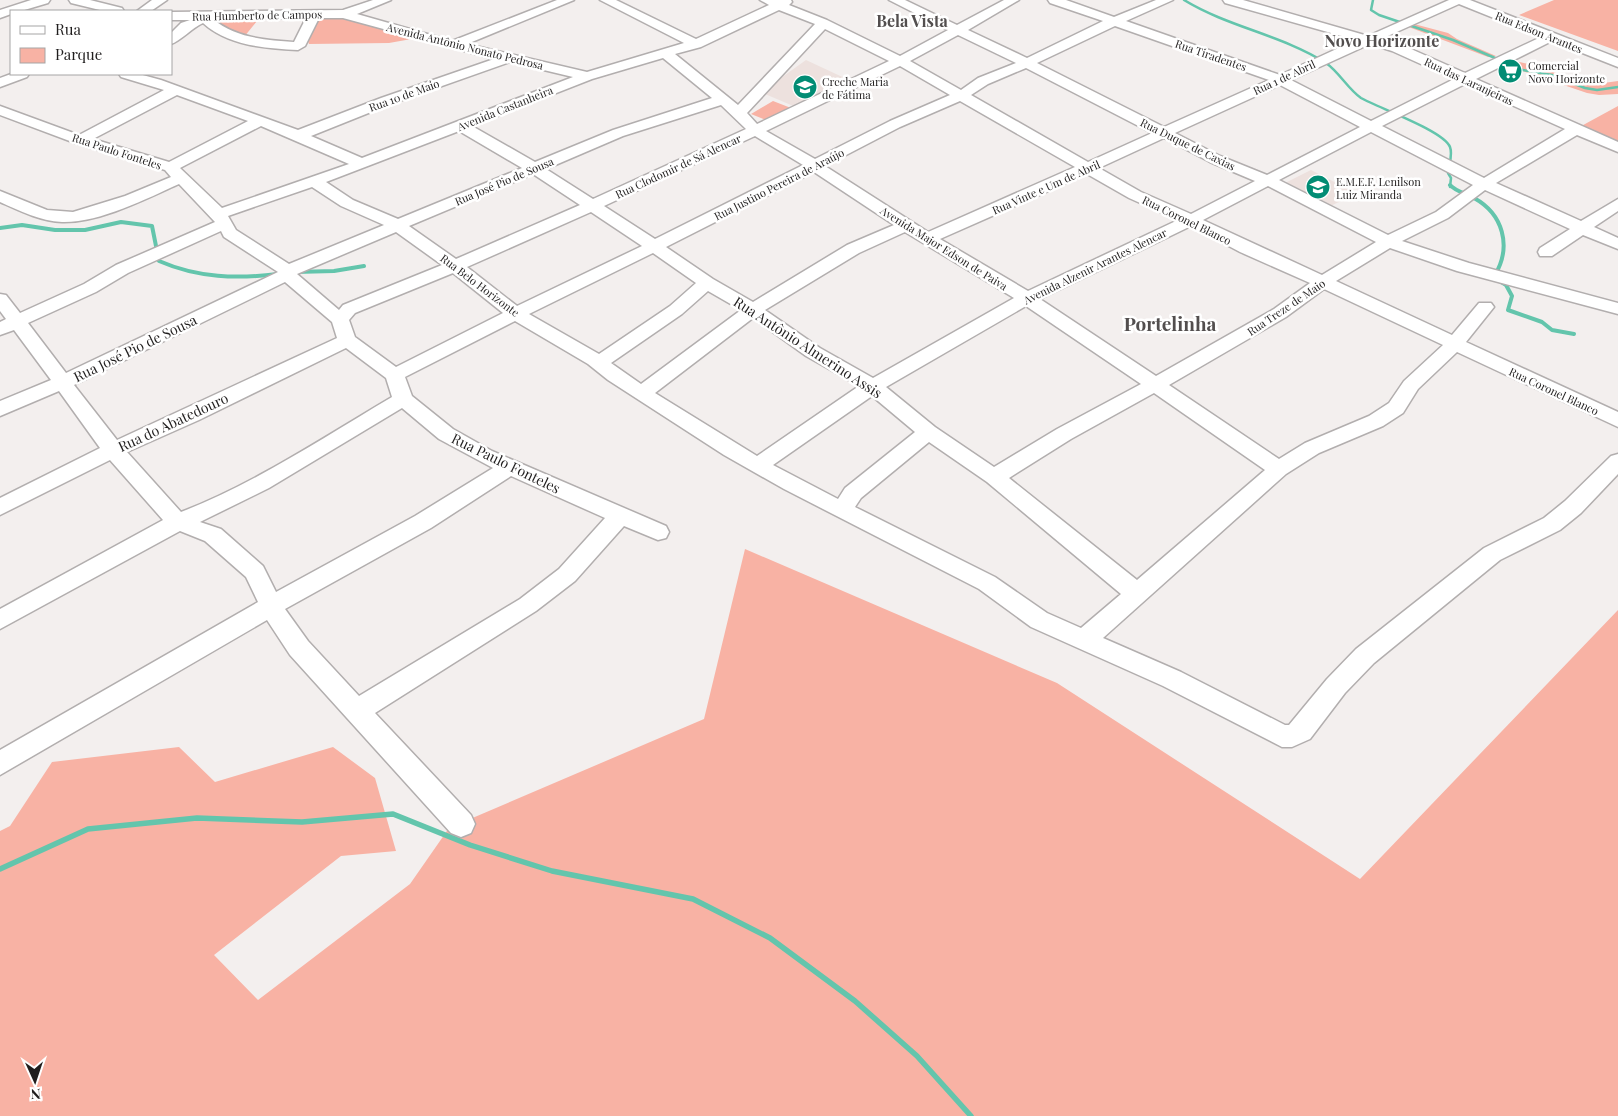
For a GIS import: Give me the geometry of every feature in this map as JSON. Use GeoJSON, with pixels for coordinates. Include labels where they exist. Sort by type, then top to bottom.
{"type":"FeatureCollection","features":[{"type":"Feature","properties":{"kind":"street"},"geometry":{"type":"LineString","coordinates":[[13,10],[44,0]]}},
{"type":"Feature","properties":{"kind":"street"},"geometry":{"type":"LineString","coordinates":[[145,10],[161,0]]}},
{"type":"Feature","properties":{"kind":"street"},"geometry":{"type":"LineString","coordinates":[[172,0],[175,16]]}},
{"type":"Feature","properties":{"kind":"street"},"geometry":{"type":"LineString","coordinates":[[344,14],[385,0]]}},
{"type":"Feature","properties":{"kind":"street"},"geometry":{"type":"LineString","coordinates":[[453,45],[568,0]]}},
{"type":"Feature","properties":{"kind":"street"},"geometry":{"type":"LineString","coordinates":[[606,0],[696,44]]}},
{"type":"Feature","properties":{"kind":"street","name":"Rua Coronel Blanco"},"geometry":{"type":"LineString","coordinates":[[766,0],[785,2],[900,62],[1091,168],[1135,195],[1618,420]]}},
{"type":"Feature","properties":{"kind":"street","name":"Rua Duque de Caxias"},"geometry":{"type":"LineString","coordinates":[[895,0],[1027,63],[1215,159],[1269,181],[1388,242],[1486,274],[1618,309]]}},
{"type":"Feature","properties":{"kind":"street","name":"Rua Clodomir de Sá Alencar"},"geometry":{"type":"LineString","coordinates":[[340,320],[349,309],[668,172],[900,62],[1013,0]]}},
{"type":"Feature","properties":{"kind":"street","name":"Rua Tiradentes"},"geometry":{"type":"LineString","coordinates":[[1054,0],[1112,22],[1280,78],[1288,85],[1374,127],[1449,167],[1474,192]]}},
{"type":"Feature","properties":{"kind":"street","name":"Rua Justino Pereira de Araújo"},"geometry":{"type":"LineString","coordinates":[[396,375],[516,313],[815,166],[895,124],[962,95],[996,75],[1027,63],[1112,22],[1166,0]]}},
{"type":"Feature","properties":{"kind":"street","name":"Rua das Laranjeiras"},"geometry":{"type":"LineString","coordinates":[[1229,0],[1371,39],[1397,48],[1574,130],[1618,148]]}},
{"type":"Feature","properties":{"kind":"street","name":"Rua 1 de Abril"},"geometry":{"type":"LineString","coordinates":[[1164,133],[1280,78],[1459,0]]}},
{"type":"Feature","properties":{"kind":"street","name":"Rua Edson Arantes"},"geometry":{"type":"LineString","coordinates":[[1459,0],[1618,63]]}},
{"type":"Feature","properties":{"kind":"street"},"geometry":{"type":"LineString","coordinates":[[81,1],[114,10]]}},
{"type":"Feature","properties":{"kind":"street","name":"Avenida Castanheira"},"geometry":{"type":"LineString","coordinates":[[9,325],[90,288],[122,269],[222,219],[587,76],[696,44],[785,2]]}},
{"type":"Feature","properties":{"kind":"street"},"geometry":{"type":"LineString","coordinates":[[172,39],[186,26],[203,17],[221,30],[248,41],[298,46],[315,14]]}},
{"type":"Feature","properties":{"kind":"street","name":"Rua Humberto de Campos"},"geometry":{"type":"LineString","coordinates":[[175,16],[344,14]]}},
{"type":"Feature","properties":{"kind":"street","name":"Avenida Antônio Nonato Pedrosa"},"geometry":{"type":"LineString","coordinates":[[344,14],[453,45],[587,76]]}},
{"type":"Feature","properties":{"kind":"street"},"geometry":{"type":"LineString","coordinates":[[739,113],[823,22]]}},
{"type":"Feature","properties":{"kind":"street","name":"Avenida Alzenir Arantes Alencar"},"geometry":{"type":"LineString","coordinates":[[758,465],[873,386],[1027,298],[1191,220],[1374,127],[1463,79],[1551,37]]}},
{"type":"Feature","properties":{"kind":"street","name":"Avenida Major Edson de Paiva"},"geometry":{"type":"LineString","coordinates":[[665,53],[739,113],[755,130],[815,166],[927,239],[1027,298],[1279,469]]}},
{"type":"Feature","properties":{"kind":"street","name":"Rua 10 de Maio"},"geometry":{"type":"LineString","coordinates":[[299,135],[403,94],[509,58]]}},
{"type":"Feature","properties":{"kind":"street"},"geometry":{"type":"LineString","coordinates":[[0,83],[20,75]]}},
{"type":"Feature","properties":{"kind":"street"},"geometry":{"type":"LineString","coordinates":[[129,75],[261,120],[362,164]]}},
{"type":"Feature","properties":{"kind":"street"},"geometry":{"type":"LineString","coordinates":[[80,140],[174,91]]}},
{"type":"Feature","properties":{"kind":"street","name":"Rua José Pio de Sousa"},"geometry":{"type":"LineString","coordinates":[[0,409],[64,382],[288,272],[397,225],[618,133],[722,100]]}},
{"type":"Feature","properties":{"kind":"street","name":"Rua Paulo Fonteles"},"geometry":{"type":"LineString","coordinates":[[0,110],[175,173],[222,219],[230,233],[288,272],[340,320]]}},
{"type":"Feature","properties":{"kind":"street"},"geometry":{"type":"LineString","coordinates":[[0,196],[46,216],[67,218],[84,215],[131,199],[261,120]]}},
{"type":"Feature","properties":{"kind":"street","name":"Rua Antônio Almerino Assis"},"geometry":{"type":"LineString","coordinates":[[461,126],[534,168],[707,283],[753,310],[813,352],[873,386],[928,432],[994,477],[1136,593]]}},
{"type":"Feature","properties":{"kind":"street","name":"Rua Treze de Maio"},"geometry":{"type":"LineString","coordinates":[[994,477],[1280,314],[1323,282],[1388,242],[1442,215],[1474,192],[1574,130]]}},
{"type":"Feature","properties":{"kind":"street","name":"Rua Vinte e Um de Abril"},"geometry":{"type":"LineString","coordinates":[[927,239],[1091,168],[1164,133]]}},
{"type":"Feature","properties":{"kind":"street","name":"Rua Belo Horizonte"},"geometry":{"type":"LineString","coordinates":[[316,182],[346,203],[397,225],[454,265],[516,313],[599,363],[730,450],[842,510],[972,574],[1040,620],[1172,679],[1282,736],[1292,736],[1308,725],[1336,686],[1365,656],[1492,554],[1552,524],[1618,461]]}},
{"type":"Feature","properties":{"kind":"street"},"geometry":{"type":"LineString","coordinates":[[1474,192],[1582,228],[1618,244]]}},
{"type":"Feature","properties":{"kind":"street"},"geometry":{"type":"LineString","coordinates":[[1546,252],[1618,204]]}},
{"type":"Feature","properties":{"kind":"street"},"geometry":{"type":"LineString","coordinates":[[643,392],[753,310],[852,249],[906,226]]}},
{"type":"Feature","properties":{"kind":"street"},"geometry":{"type":"LineString","coordinates":[[599,363],[676,310],[707,283]]}},
{"type":"Feature","properties":{"kind":"street"},"geometry":{"type":"LineString","coordinates":[[0,299],[9,325],[64,382],[113,450],[178,522],[213,535],[255,572],[271,606],[299,648],[462,824]]}},
{"type":"Feature","properties":{"kind":"street"},"geometry":{"type":"LineString","coordinates":[[1084,640],[1279,469],[1312,448],[1376,421],[1396,408],[1411,385],[1455,344],[1466,327],[1485,307]]}},
{"type":"Feature","properties":{"kind":"street"},"geometry":{"type":"LineString","coordinates":[[0,620],[178,522],[211,509],[262,483],[403,399],[396,375],[346,340],[340,320]]}},
{"type":"Feature","properties":{"kind":"street","name":"Rua do Abatedouro"},"geometry":{"type":"LineString","coordinates":[[0,507],[113,450],[192,415],[346,340]]}},
{"type":"Feature","properties":{"kind":"street","name":"Rua Paulo Fonteles"},"geometry":{"type":"LineString","coordinates":[[403,399],[446,434],[510,467],[658,532]]}},
{"type":"Feature","properties":{"kind":"street"},"geometry":{"type":"LineString","coordinates":[[842,510],[853,493],[928,432]]}},
{"type":"Feature","properties":{"kind":"street"},"geometry":{"type":"LineString","coordinates":[[0,762],[271,606],[423,522],[510,467]]}},
{"type":"Feature","properties":{"kind":"street"},"geometry":{"type":"LineString","coordinates":[[357,711],[528,605],[568,575],[620,516]]}},
{"type":"Feature","properties":{"kind":"shaded area","name":"Creche Maria de Fátima"},"geometry":{"type":"Polygon","coordinates":[[[806,60],[851,81],[798,108],[765,94],[778,80],[806,60]]]}},
{"type":"Feature","properties":{"kind":"shaded area","name":"E.M.E.F. Lenilson Luiz Miranda"},"geometry":{"type":"Polygon","coordinates":[[[1311,170],[1352,191],[1344,195],[1348,198],[1328,207],[1283,184],[1311,170]]]}},
{"type":"Feature","properties":{"kind":"green space"},"geometry":{"type":"Polygon","coordinates":[[[1554,0],[1618,0],[1618,51],[1519,15],[1554,0]]]}},
{"type":"Feature","properties":{"kind":"green space"},"geometry":{"type":"Polygon","coordinates":[[[321,16],[350,19],[417,38],[389,43],[309,44],[307,39],[316,19],[321,16]]]}},
{"type":"Feature","properties":{"kind":"green space"},"geometry":{"type":"Polygon","coordinates":[[[258,17],[244,37],[213,20],[258,17]]]}},
{"type":"Feature","properties":{"kind":"green space"},"geometry":{"type":"Polygon","coordinates":[[[1414,24],[1448,33],[1457,39],[1496,56],[1488,57],[1406,26],[1414,24]]]}},
{"type":"Feature","properties":{"kind":"green space"},"geometry":{"type":"Polygon","coordinates":[[[1511,60],[1537,66],[1589,85],[1618,81],[1618,94],[1599,95],[1587,93],[1502,64],[1511,60]]]}},
{"type":"Feature","properties":{"kind":"green space"},"geometry":{"type":"Polygon","coordinates":[[[773,101],[791,108],[768,121],[751,114],[773,101]]]}},
{"type":"Feature","properties":{"kind":"green space"},"geometry":{"type":"Polygon","coordinates":[[[1618,106],[1618,148],[1574,130],[1618,106]]]}},
{"type":"Feature","properties":{"kind":"green space"},"geometry":{"type":"Polygon","coordinates":[[[745,549],[1057,683],[1360,879],[1618,610],[1618,1116],[0,1116],[0,831],[10,826],[52,762],[179,747],[215,782],[333,747],[375,778],[396,851],[341,856],[214,955],[258,1000],[410,884],[449,828],[704,719],[745,549]]]}},
{"type":"Feature","properties":{"kind":"waterway"},"geometry":{"type":"LineString","coordinates":[[1184,0],[1219,17],[1309,53],[1331,67],[1361,98],[1436,134],[1445,141],[1451,150],[1448,173],[1451,178],[1450,185]]}},
{"type":"Feature","properties":{"kind":"waterway"},"geometry":{"type":"LineString","coordinates":[[1373,0],[1371,10],[1379,15],[1453,40],[1523,70],[1552,75],[1585,88],[1597,90],[1618,87]]}},
{"type":"Feature","properties":{"kind":"waterway"},"geometry":{"type":"LineString","coordinates":[[1450,185],[1484,205],[1498,222],[1502,232],[1503,253],[1495,275]]}},
{"type":"Feature","properties":{"kind":"waterway"},"geometry":{"type":"LineString","coordinates":[[0,228],[22,225],[55,230],[85,230],[121,222],[152,226],[159,261],[174,267],[218,276],[278,274]]}},
{"type":"Feature","properties":{"kind":"waterway"},"geometry":{"type":"LineString","coordinates":[[295,272],[334,271],[364,266]]}},
{"type":"Feature","properties":{"kind":"waterway"},"geometry":{"type":"LineString","coordinates":[[1498,280],[1506,285],[1512,296],[1508,310],[1542,322],[1552,330],[1574,334]]}},
{"type":"Feature","properties":{"kind":"waterway"},"geometry":{"type":"LineString","coordinates":[[0,869],[88,829],[197,818],[302,822],[393,814],[470,845],[552,871],[693,899],[770,938],[855,1001],[917,1056],[971,1116]]}},
{"type":"Feature","properties":{"kind":"place","name":"Comercial Novo Horizonte"},"geometry":{"type":"Point","coordinates":[1510,71]}},
{"type":"Feature","properties":{"kind":"place","name":"Creche Maria de Fátima"},"geometry":{"type":"Point","coordinates":[805,87]}},
{"type":"Feature","properties":{"kind":"place","name":"E.M.E.F. Lenilson Luiz Miranda"},"geometry":{"type":"Point","coordinates":[1318,187]}},
{"type":"Feature","properties":{"kind":"district","name":"Bela Vista"},"geometry":{"type":"Point","coordinates":[912,20]}},
{"type":"Feature","properties":{"kind":"district","name":"Novo Horizonte"},"geometry":{"type":"Point","coordinates":[1382,40]}},
{"type":"Feature","properties":{"kind":"district","name":"Portelinha"},"geometry":{"type":"Point","coordinates":[1170,323]}}]}
